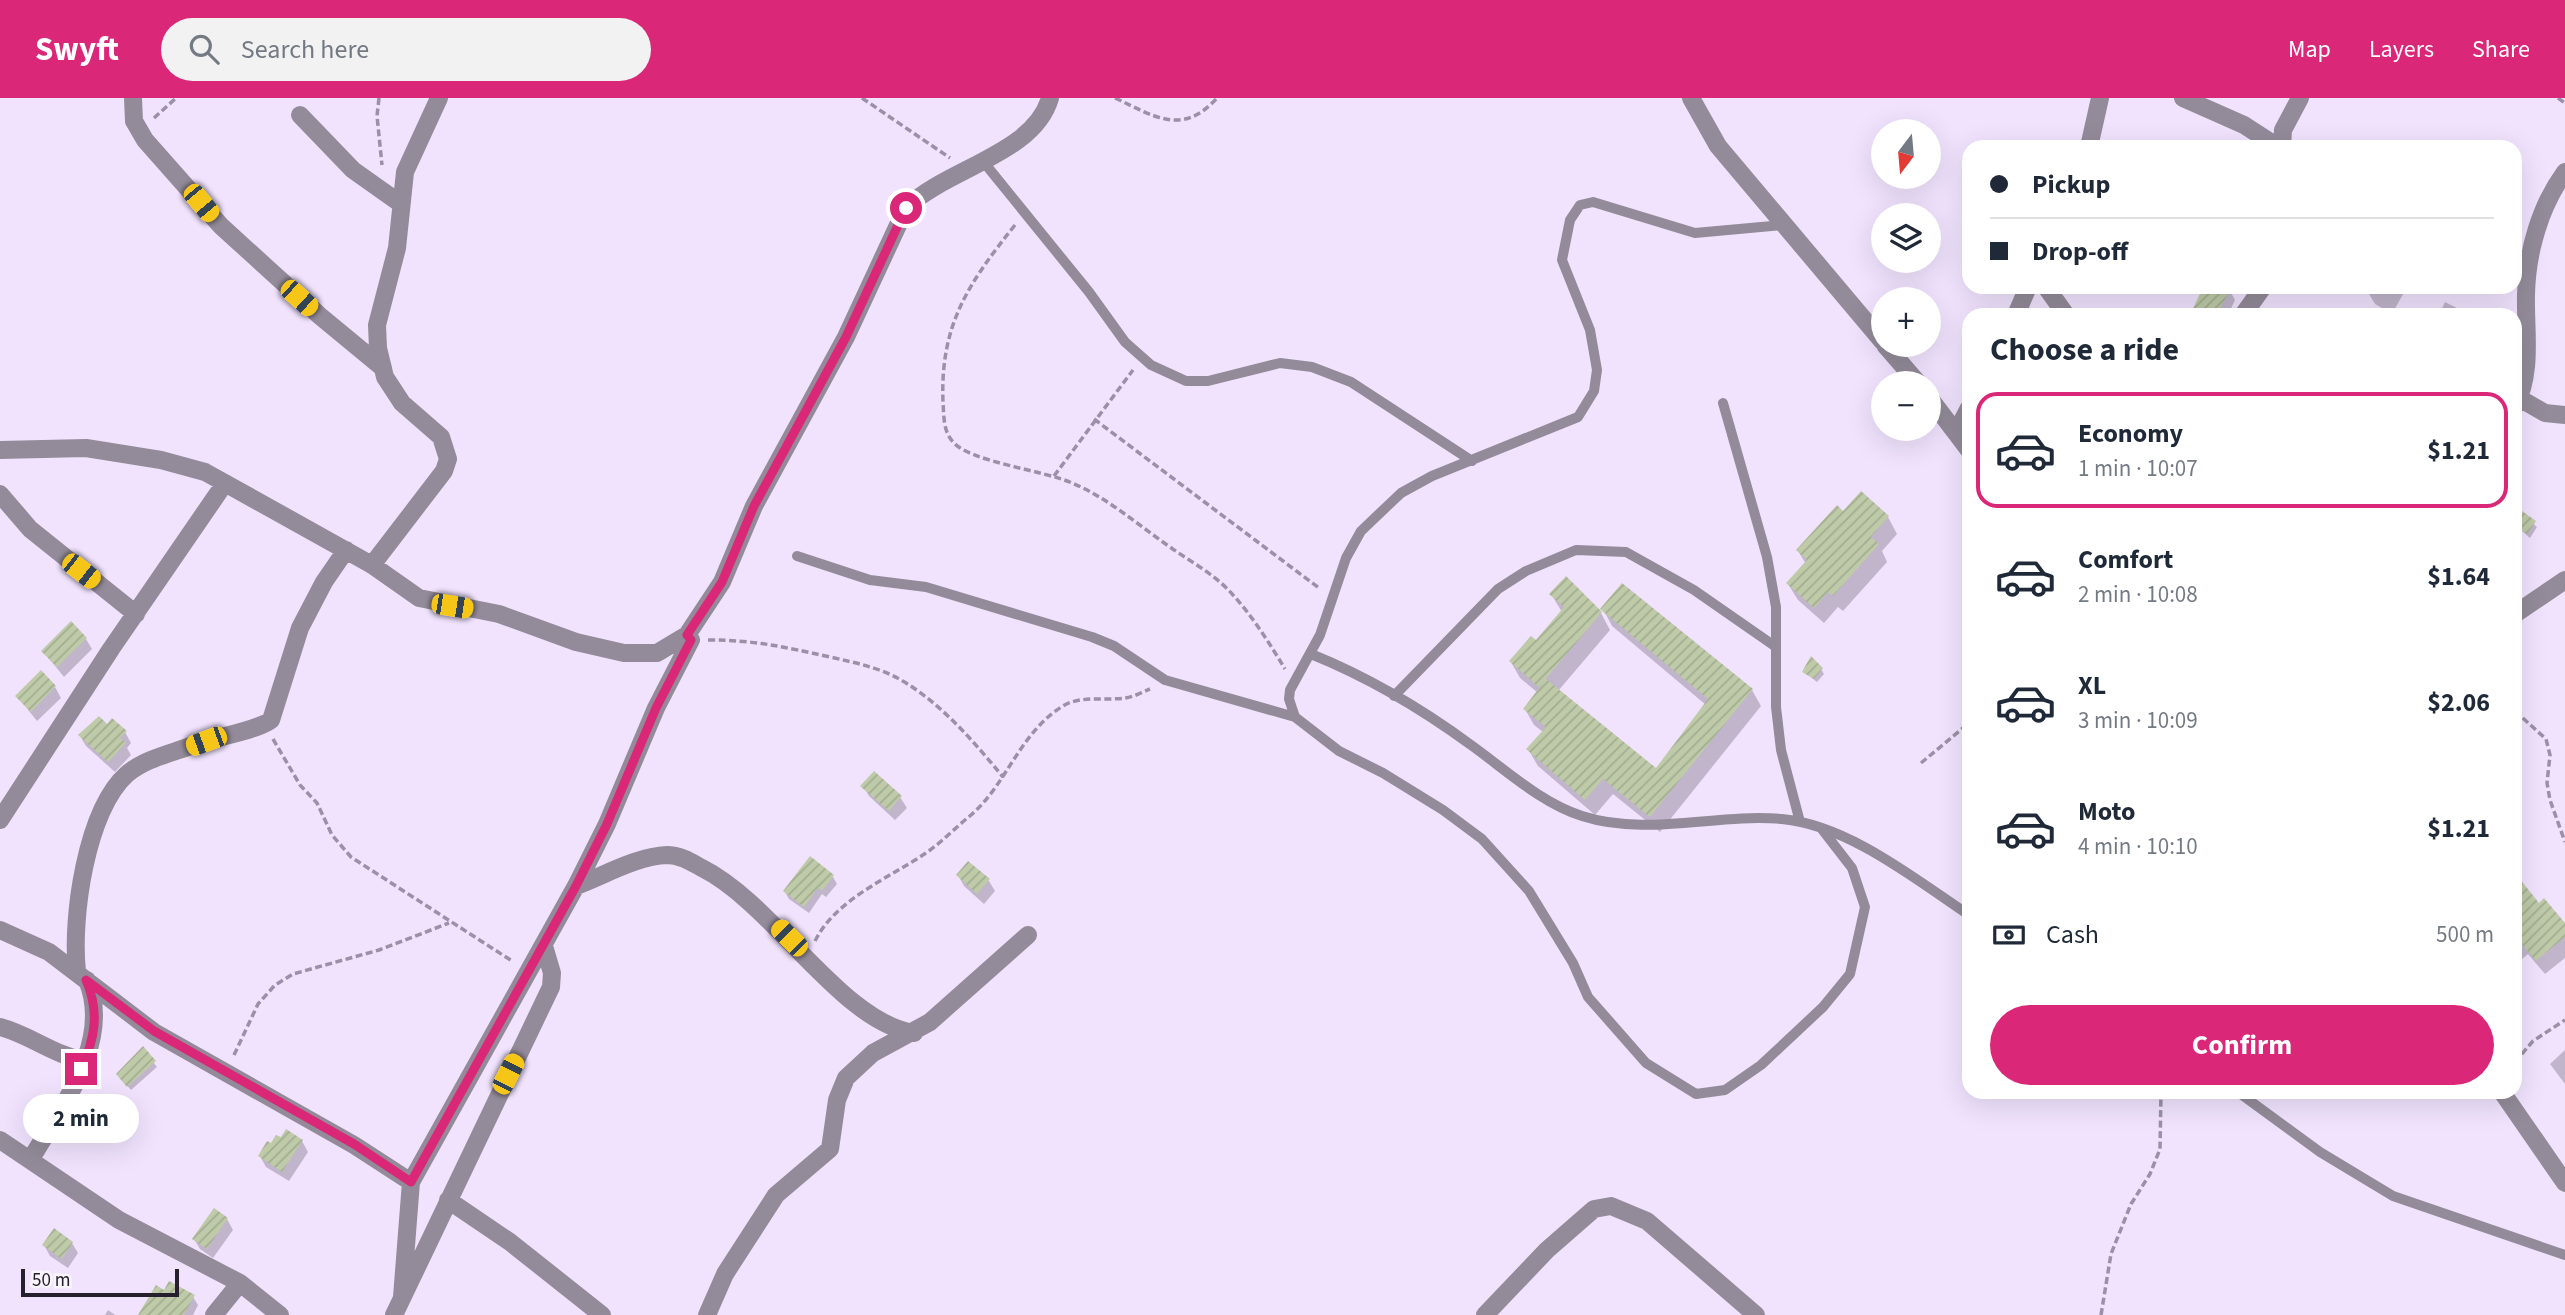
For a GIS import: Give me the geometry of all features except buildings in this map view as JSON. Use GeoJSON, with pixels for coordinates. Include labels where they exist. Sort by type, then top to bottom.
{"type":"FeatureCollection","features":[{"type":"Feature","properties":{"kind":"street"},"geometry":{"type":"LineString","coordinates":[[133,98],[134,121],[139,131],[221,226],[383,368],[402,403],[441,437],[448,459],[444,471],[372,565]]}},
{"type":"Feature","properties":{"kind":"street"},"geometry":{"type":"LineString","coordinates":[[383,368],[377,325],[397,248],[395,200],[409,161],[439,98]]}},
{"type":"Feature","properties":{"kind":"street"},"geometry":{"type":"LineString","coordinates":[[402,1297],[411,1182],[576,886],[607,824],[689,637],[722,582],[754,506],[846,337],[906,208],[922,192],[1028,135],[1042,118],[1050,98]]}},
{"type":"Feature","properties":{"kind":"street"},"geometry":{"type":"LineString","coordinates":[[1691,98],[1718,146],[1871,329]]}},
{"type":"Feature","properties":{"kind":"street"},"geometry":{"type":"LineString","coordinates":[[2091,140],[2100,98]]}},
{"type":"Feature","properties":{"kind":"street"},"geometry":{"type":"LineString","coordinates":[[2183,98],[2244,125],[2269,140]]}},
{"type":"Feature","properties":{"kind":"street"},"geometry":{"type":"LineString","coordinates":[[2281,140],[2283,131],[2300,98]]}},
{"type":"Feature","properties":{"kind":"street"},"geometry":{"type":"LineString","coordinates":[[300,115],[353,170],[395,200]]}},
{"type":"Feature","properties":{"kind":"street"},"geometry":{"type":"LineString","coordinates":[[2522,385],[2526,371],[2526,291],[2530,254],[2546,205],[2564,176]]}},
{"type":"Feature","properties":{"kind":"street"},"geometry":{"type":"LineString","coordinates":[[1895,357],[1908,371]]}},
{"type":"Feature","properties":{"kind":"street"},"geometry":{"type":"LineString","coordinates":[[2522,404],[2545,413],[2565,415]]}},
{"type":"Feature","properties":{"kind":"street"},"geometry":{"type":"LineString","coordinates":[[1941,413],[1962,441]]}},
{"type":"Feature","properties":{"kind":"street"},"geometry":{"type":"LineString","coordinates":[[1956,433],[1962,421]]}},
{"type":"Feature","properties":{"kind":"street"},"geometry":{"type":"LineString","coordinates":[[0,450],[72,447],[127,454],[205,472],[372,565],[407,591],[429,602],[499,614],[543,633],[612,650],[657,653],[689,637]]}},
{"type":"Feature","properties":{"kind":"street"},"geometry":{"type":"LineString","coordinates":[[0,820],[225,483]]}},
{"type":"Feature","properties":{"kind":"street"},"geometry":{"type":"LineString","coordinates":[[0,494],[30,529],[136,614]]}},
{"type":"Feature","properties":{"kind":"street"},"geometry":{"type":"LineString","coordinates":[[31,1159],[85,1061],[95,1026],[95,1009],[82,975],[75,925],[95,823],[118,783],[143,764],[225,734],[264,725],[276,710],[300,628],[324,582],[346,550]]}},
{"type":"Feature","properties":{"kind":"street"},"geometry":{"type":"LineString","coordinates":[[2522,609],[2565,580]]}},
{"type":"Feature","properties":{"kind":"street"},"geometry":{"type":"LineString","coordinates":[[576,886],[666,855],[681,858],[737,889],[807,959],[873,1017],[889,1027],[914,1033]]}},
{"type":"Feature","properties":{"kind":"street"},"geometry":{"type":"LineString","coordinates":[[0,930],[49,952],[154,1031],[354,1144],[411,1182]]}},
{"type":"Feature","properties":{"kind":"street"},"geometry":{"type":"LineString","coordinates":[[707,1315],[724,1274],[776,1195],[830,1149],[837,1100],[846,1078],[873,1054],[914,1033],[948,1007],[1028,935]]}},
{"type":"Feature","properties":{"kind":"street"},"geometry":{"type":"LineString","coordinates":[[394,1315],[551,987],[552,973],[544,946]]}},
{"type":"Feature","properties":{"kind":"street"},"geometry":{"type":"LineString","coordinates":[[0,1027],[15,1031],[53,1052],[85,1061]]}},
{"type":"Feature","properties":{"kind":"street"},"geometry":{"type":"LineString","coordinates":[[2507,1099],[2565,1183]]}},
{"type":"Feature","properties":{"kind":"street"},"geometry":{"type":"LineString","coordinates":[[0,1140],[119,1220],[240,1283],[280,1315]]}},
{"type":"Feature","properties":{"kind":"street"},"geometry":{"type":"LineString","coordinates":[[448,1200],[510,1242],[602,1315]]}},
{"type":"Feature","properties":{"kind":"street"},"geometry":{"type":"LineString","coordinates":[[1485,1315],[1547,1250],[1594,1209],[1611,1206],[1647,1221],[1756,1315]]}},
{"type":"Feature","properties":{"kind":"street"},"geometry":{"type":"LineString","coordinates":[[214,1315],[240,1283]]}},
{"type":"Feature","properties":{"kind":"lane"},"geometry":{"type":"LineString","coordinates":[[974,164],[1024,214],[1089,292],[1125,342],[1143,358],[1186,381],[1208,381],[1280,363],[1312,368],[1351,382],[1472,461]]}},
{"type":"Feature","properties":{"kind":"lane"},"geometry":{"type":"LineString","coordinates":[[1296,717],[1289,699],[1293,683],[1311,654],[1346,558],[1361,531],[1401,493],[1432,476],[1578,417],[1594,391],[1597,370],[1590,330],[1563,260],[1570,220],[1580,205],[1593,202],[1695,233],[1783,225]]}},
{"type":"Feature","properties":{"kind":"lane"},"geometry":{"type":"LineString","coordinates":[[1723,403],[1767,557],[1776,607],[1776,707],[1781,750],[1800,822]]}},
{"type":"Feature","properties":{"kind":"lane"},"geometry":{"type":"LineString","coordinates":[[1394,696],[1498,589],[1526,570],[1576,550],[1626,551],[1694,590],[1776,647]]}},
{"type":"Feature","properties":{"kind":"lane"},"geometry":{"type":"LineString","coordinates":[[797,556],[870,580],[926,587],[1092,637],[1171,681],[1296,717],[1339,751],[1383,773],[1443,810],[1482,839],[1529,891],[1573,963],[1588,997],[1646,1063],[1696,1094],[1725,1090],[1761,1065],[1824,1007],[1850,974],[1865,907],[1853,868],[1821,828]]}},
{"type":"Feature","properties":{"kind":"lane"},"geometry":{"type":"LineString","coordinates":[[1311,654],[1371,681],[1433,719],[1554,803],[1580,816],[1640,826],[1742,820],[1800,822],[1821,828],[1884,858],[1962,910]]}},
{"type":"Feature","properties":{"kind":"lane"},"geometry":{"type":"LineString","coordinates":[[2248,1099],[2320,1152],[2393,1196],[2565,1255]]}},
{"type":"Feature","properties":{"kind":"path"},"geometry":{"type":"LineString","coordinates":[[139,131],[176,98]]}},
{"type":"Feature","properties":{"kind":"path"},"geometry":{"type":"LineString","coordinates":[[379,98],[378,132],[383,179],[395,200]]}},
{"type":"Feature","properties":{"kind":"path"},"geometry":{"type":"LineString","coordinates":[[862,98],[974,164]]}},
{"type":"Feature","properties":{"kind":"path"},"geometry":{"type":"LineString","coordinates":[[1115,98],[1154,117],[1172,121],[1188,120],[1217,98]]}},
{"type":"Feature","properties":{"kind":"path"},"geometry":{"type":"LineString","coordinates":[[2558,98],[2565,103]]}},
{"type":"Feature","properties":{"kind":"path"},"geometry":{"type":"LineString","coordinates":[[1024,214],[988,259],[948,333],[942,365],[944,426],[953,442],[971,456],[1054,476],[1118,509],[1233,594],[1269,643],[1293,683]]}},
{"type":"Feature","properties":{"kind":"path"},"geometry":{"type":"LineString","coordinates":[[1054,476],[1094,419],[1143,358]]}},
{"type":"Feature","properties":{"kind":"path"},"geometry":{"type":"LineString","coordinates":[[1094,419],[1332,597]]}},
{"type":"Feature","properties":{"kind":"path"},"geometry":{"type":"LineString","coordinates":[[689,637],[774,643],[865,663],[903,681],[925,698],[977,746],[1003,777]]}},
{"type":"Feature","properties":{"kind":"path"},"geometry":{"type":"LineString","coordinates":[[807,959],[826,922],[856,898],[929,852],[976,810],[1003,777],[1023,744],[1064,705],[1092,698],[1128,698],[1171,681]]}},
{"type":"Feature","properties":{"kind":"path"},"geometry":{"type":"LineString","coordinates":[[2522,717],[2546,739],[2550,755],[2547,783],[2550,800],[2565,842]]}},
{"type":"Feature","properties":{"kind":"path"},"geometry":{"type":"LineString","coordinates":[[264,725],[300,785],[317,803],[341,847],[367,869],[417,898],[449,923],[530,970]]}},
{"type":"Feature","properties":{"kind":"path"},"geometry":{"type":"LineString","coordinates":[[1922,763],[1962,729]]}},
{"type":"Feature","properties":{"kind":"path"},"geometry":{"type":"LineString","coordinates":[[227,1073],[258,1004],[275,985],[293,974],[379,950],[449,923]]}},
{"type":"Feature","properties":{"kind":"path"},"geometry":{"type":"LineString","coordinates":[[2522,1054],[2533,1041],[2565,1020]]}},
{"type":"Feature","properties":{"kind":"path"},"geometry":{"type":"LineString","coordinates":[[2101,1315],[2111,1254],[2131,1204],[2150,1174],[2160,1149],[2161,1099]]}},
{"type":"Feature","properties":{"kind":"route"},"geometry":{"type":"LineString","coordinates":[[81,1069],[93,1039],[95,1026],[92,993],[86,980],[154,1031],[354,1144],[411,1182],[576,886],[607,824],[656,708],[691,640],[687,635],[722,582],[754,506],[846,337],[906,208]]}}]}
